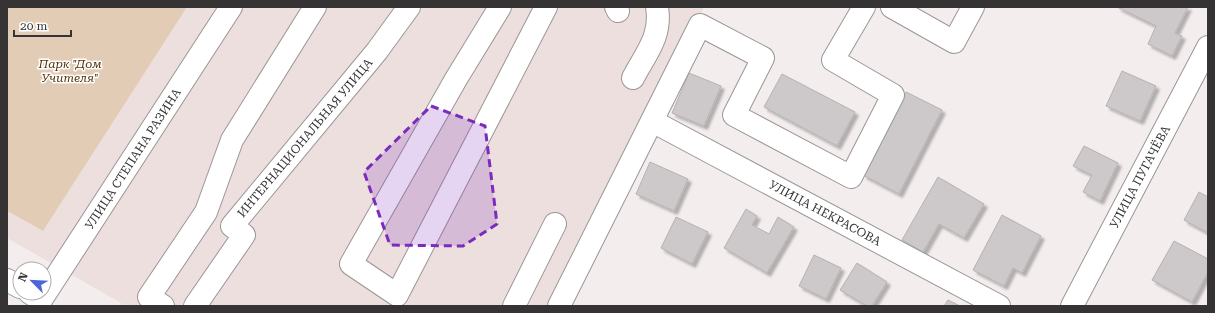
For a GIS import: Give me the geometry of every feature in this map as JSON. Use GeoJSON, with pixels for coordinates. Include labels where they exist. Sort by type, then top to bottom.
{"type":"FeatureCollection","features":[{"type":"Feature","properties":{"kind":"street","name":"УЛИЦА СТЕПАНА РАЗИНА"},"geometry":{"type":"LineString","coordinates":[[52,283],[231,7]]}},
{"type":"Feature","properties":{"kind":"street"},"geometry":{"type":"LineString","coordinates":[[163,306],[149,297],[206,212],[232,140],[315,7]]}},
{"type":"Feature","properties":{"kind":"street","name":"ИНТЕРНАЦИОНАЛЬНАЯ УЛИЦА"},"geometry":{"type":"LineString","coordinates":[[195,306],[244,235],[232,226],[377,52],[409,7]]}},
{"type":"Feature","properties":{"kind":"street"},"geometry":{"type":"LineString","coordinates":[[500,7],[456,79],[351,264],[397,295],[546,7]]}},
{"type":"Feature","properties":{"kind":"street"},"geometry":{"type":"LineString","coordinates":[[633,78],[658,32],[659,19],[657,7]]}},
{"type":"Feature","properties":{"kind":"street"},"geometry":{"type":"LineString","coordinates":[[559,306],[700,25],[763,58],[734,114],[851,177],[893,95],[833,60],[864,7]]}},
{"type":"Feature","properties":{"kind":"street"},"geometry":{"type":"LineString","coordinates":[[892,7],[954,42],[973,7]]}},
{"type":"Feature","properties":{"kind":"street","name":"УЛИЦА ПУГАЧЁВА"},"geometry":{"type":"LineString","coordinates":[[1072,306],[1208,47]]}},
{"type":"Feature","properties":{"kind":"street","name":"УЛИЦА НЕКРАСОВА"},"geometry":{"type":"LineString","coordinates":[[652,121],[999,306]]}},
{"type":"Feature","properties":{"kind":"street"},"geometry":{"type":"LineString","coordinates":[[514,306],[555,224]]}},
{"type":"Feature","properties":{"kind":"highlighted area"},"geometry":{"type":"Polygon","coordinates":[[[431,106],[485,126],[497,224],[463,246],[390,245],[364,172],[431,106]]]}},
{"type":"Feature","properties":{"kind":"shaded area"},"geometry":{"type":"Polygon","coordinates":[[[187,7],[704,7],[670,89],[564,306],[120,306],[121,303],[52,264],[52,261],[47,261],[7,238],[7,211],[43,231],[187,7]]]}},
{"type":"Feature","properties":{"kind":"green space","name":"Парк \"Дом Учителя\""},"geometry":{"type":"Polygon","coordinates":[[[7,7],[187,7],[43,231],[7,211],[7,7]]]}},
{"type":"Feature","properties":{"kind":"building"},"geometry":{"type":"Polygon","coordinates":[[[1117,7],[1188,7],[1175,33],[1182,36],[1172,56],[1148,44],[1156,26],[1117,7]]]}},
{"type":"Feature","properties":{"kind":"building"},"geometry":{"type":"Polygon","coordinates":[[[1122,71],[1156,86],[1140,121],[1106,106],[1122,71]]]}},
{"type":"Feature","properties":{"kind":"building"},"geometry":{"type":"Polygon","coordinates":[[[689,73],[721,86],[704,126],[672,113],[689,73]]]}},
{"type":"Feature","properties":{"kind":"building"},"geometry":{"type":"Polygon","coordinates":[[[782,74],[855,112],[837,146],[764,107],[782,74]]]}},
{"type":"Feature","properties":{"kind":"building"},"geometry":{"type":"Polygon","coordinates":[[[906,92],[942,110],[899,194],[863,175],[906,92]]]}},
{"type":"Feature","properties":{"kind":"building"},"geometry":{"type":"Polygon","coordinates":[[[1084,146],[1118,163],[1100,201],[1083,192],[1092,175],[1073,166],[1084,146]]]}},
{"type":"Feature","properties":{"kind":"building"},"geometry":{"type":"Polygon","coordinates":[[[650,162],[688,179],[674,211],[636,194],[650,162]]]}},
{"type":"Feature","properties":{"kind":"building"},"geometry":{"type":"Polygon","coordinates":[[[938,177],[984,204],[964,238],[939,224],[923,252],[902,240],[938,177]]]}},
{"type":"Feature","properties":{"kind":"building"},"geometry":{"type":"Polygon","coordinates":[[[1199,192],[1208,197],[1208,233],[1184,220],[1199,192]]]}},
{"type":"Feature","properties":{"kind":"building"},"geometry":{"type":"Polygon","coordinates":[[[746,209],[757,216],[752,225],[769,234],[778,217],[794,227],[767,273],[724,248],[746,209]]]}},
{"type":"Feature","properties":{"kind":"building"},"geometry":{"type":"Polygon","coordinates":[[[1002,215],[1041,236],[1022,273],[1013,268],[1004,286],[973,270],[1002,215]]]}},
{"type":"Feature","properties":{"kind":"building"},"geometry":{"type":"Polygon","coordinates":[[[676,217],[708,232],[692,264],[661,248],[676,217]]]}},
{"type":"Feature","properties":{"kind":"building"},"geometry":{"type":"Polygon","coordinates":[[[1174,241],[1208,259],[1208,272],[1192,302],[1152,280],[1174,241]]]}},
{"type":"Feature","properties":{"kind":"building"},"geometry":{"type":"Polygon","coordinates":[[[814,255],[841,268],[826,299],[799,286],[814,255]]]}},
{"type":"Feature","properties":{"kind":"building"},"geometry":{"type":"Polygon","coordinates":[[[857,263],[887,282],[872,306],[867,306],[840,290],[857,263]]]}},
{"type":"Feature","properties":{"kind":"building"},"geometry":{"type":"Polygon","coordinates":[[[948,300],[960,306],[944,306],[948,300]]]}}]}
